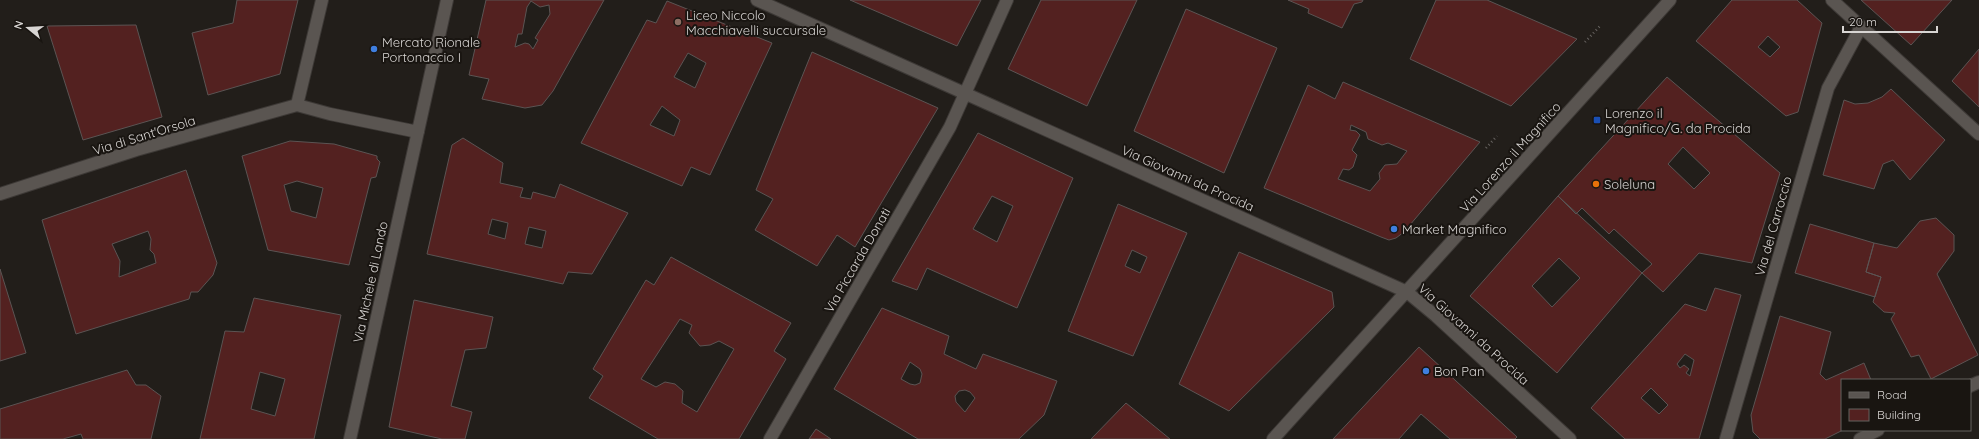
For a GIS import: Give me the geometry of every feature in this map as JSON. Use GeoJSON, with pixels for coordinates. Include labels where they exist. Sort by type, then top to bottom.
{"type":"FeatureCollection","features":[{"type":"Feature","properties":{"kind":"street"},"geometry":{"type":"LineString","coordinates":[[322,0],[297,105],[330,114],[418,132]]}},
{"type":"Feature","properties":{"kind":"street","name":"Via Michele di Lando"},"geometry":{"type":"LineString","coordinates":[[350,439],[447,0]]}},
{"type":"Feature","properties":{"kind":"street","name":"Via Giovanni da Procida"},"geometry":{"type":"LineString","coordinates":[[757,0],[1407,292],[1436,316],[1570,439]]}},
{"type":"Feature","properties":{"kind":"street","name":"Via Piccarda Donati"},"geometry":{"type":"LineString","coordinates":[[770,439],[950,127],[1006,0]]}},
{"type":"Feature","properties":{"kind":"street","name":"Via Lorenzo il Magnifico"},"geometry":{"type":"LineString","coordinates":[[1273,439],[1670,0]]}},
{"type":"Feature","properties":{"kind":"street"},"geometry":{"type":"LineString","coordinates":[[1832,0],[1979,134]]}},
{"type":"Feature","properties":{"kind":"street","name":"Via del Carroccio"},"geometry":{"type":"LineString","coordinates":[[1726,439],[1828,88],[1861,27]]}},
{"type":"Feature","properties":{"kind":"street","name":"Via di Sant'Orsola"},"geometry":{"type":"LineString","coordinates":[[0,194],[136,150],[297,105]]}},
{"type":"Feature","properties":{"kind":"street"},"geometry":{"type":"LineString","coordinates":[[1860,439],[1876,431]]}},
{"type":"Feature","properties":{"kind":"path"},"geometry":{"type":"LineString","coordinates":[[1585,42],[1601,25]]}},
{"type":"Feature","properties":{"kind":"path"},"geometry":{"type":"LineString","coordinates":[[1486,148],[1497,136]]}},
{"type":"Feature","properties":{"kind":"building"},"geometry":{"type":"Polygon","coordinates":[[[237,0],[298,0],[280,74],[208,95],[192,33],[233,23],[237,0]]]}},
{"type":"Feature","properties":{"kind":"building"},"geometry":{"type":"Polygon","coordinates":[[[486,0],[604,0],[553,91],[542,105],[525,108],[482,99],[489,79],[469,75],[486,0]],[[531,1],[527,7],[522,34],[518,34],[515,47],[525,43],[529,44],[533,49],[538,40],[535,38],[550,14],[549,5],[540,7],[531,1]]]}},
{"type":"Feature","properties":{"kind":"building"},"geometry":{"type":"Polygon","coordinates":[[[850,0],[981,0],[957,46],[850,0]]]}},
{"type":"Feature","properties":{"kind":"building"},"geometry":{"type":"Polygon","coordinates":[[[1041,0],[1137,0],[1087,106],[1008,69],[1041,0]]]}},
{"type":"Feature","properties":{"kind":"building"},"geometry":{"type":"Polygon","coordinates":[[[1288,0],[1363,0],[1362,2],[1354,4],[1342,28],[1308,13],[1309,9],[1288,0]]]}},
{"type":"Feature","properties":{"kind":"building"},"geometry":{"type":"Polygon","coordinates":[[[1436,0],[1487,0],[1577,39],[1511,106],[1410,59],[1436,0]]]}},
{"type":"Feature","properties":{"kind":"building"},"geometry":{"type":"Polygon","coordinates":[[[1732,0],[1797,0],[1822,23],[1798,112],[1786,116],[1696,41],[1732,0]],[[1768,36],[1758,47],[1770,57],[1780,47],[1768,36]]]}},
{"type":"Feature","properties":{"kind":"building"},"geometry":{"type":"Polygon","coordinates":[[[1861,0],[1952,0],[1911,45],[1861,0]]]}},
{"type":"Feature","properties":{"kind":"building"},"geometry":{"type":"Polygon","coordinates":[[[667,1],[772,43],[710,175],[691,167],[682,186],[581,143],[647,20],[656,23],[667,1]],[[688,53],[674,77],[695,88],[706,63],[688,53]],[[662,106],[650,125],[674,136],[680,120],[662,106]]]}},
{"type":"Feature","properties":{"kind":"building"},"geometry":{"type":"Polygon","coordinates":[[[1186,9],[1277,48],[1224,173],[1134,131],[1186,9]]]}},
{"type":"Feature","properties":{"kind":"building"},"geometry":{"type":"Polygon","coordinates":[[[136,25],[162,117],[83,140],[47,26],[136,25]]]}},
{"type":"Feature","properties":{"kind":"building"},"geometry":{"type":"Polygon","coordinates":[[[1979,49],[1979,107],[1952,81],[1979,49]]]}},
{"type":"Feature","properties":{"kind":"building"},"geometry":{"type":"Polygon","coordinates":[[[812,52],[938,108],[855,247],[837,235],[817,266],[755,230],[773,199],[756,190],[812,52]]]}},
{"type":"Feature","properties":{"kind":"building"},"geometry":{"type":"Polygon","coordinates":[[[1667,77],[1780,173],[1752,263],[1699,253],[1663,292],[1642,273],[1652,264],[1614,229],[1609,234],[1582,208],[1576,214],[1558,196],[1667,77]],[[1683,147],[1668,164],[1694,189],[1710,173],[1683,147]]]}},
{"type":"Feature","properties":{"kind":"building"},"geometry":{"type":"Polygon","coordinates":[[[1343,82],[1480,142],[1404,232],[1396,238],[1389,240],[1381,237],[1264,188],[1308,85],[1335,99],[1343,82]],[[1351,125],[1350,130],[1356,131],[1360,135],[1352,150],[1357,155],[1353,167],[1349,170],[1343,169],[1338,179],[1370,191],[1380,179],[1379,173],[1385,165],[1397,164],[1407,151],[1388,143],[1382,145],[1368,139],[1366,132],[1351,125]]]}},
{"type":"Feature","properties":{"kind":"building"},"geometry":{"type":"Polygon","coordinates":[[[1891,89],[1945,140],[1910,180],[1893,160],[1883,164],[1874,189],[1823,175],[1844,100],[1855,104],[1868,103],[1882,97],[1891,89]]]}},
{"type":"Feature","properties":{"kind":"building"},"geometry":{"type":"Polygon","coordinates":[[[978,133],[1073,178],[1017,308],[927,268],[917,290],[892,281],[978,133]],[[992,196],[973,229],[997,242],[1013,206],[992,196]]]}},
{"type":"Feature","properties":{"kind":"building"},"geometry":{"type":"Polygon","coordinates":[[[463,138],[503,163],[500,183],[523,188],[520,197],[531,199],[533,192],[555,198],[560,184],[628,213],[592,274],[568,272],[563,284],[427,254],[452,145],[463,138]],[[492,219],[488,234],[505,239],[508,223],[492,219]],[[529,227],[525,244],[542,248],[546,231],[529,227]]]}},
{"type":"Feature","properties":{"kind":"building"},"geometry":{"type":"Polygon","coordinates":[[[290,141],[334,144],[377,156],[377,159],[380,162],[376,177],[371,178],[349,265],[268,250],[242,156],[290,141]],[[297,181],[284,185],[291,211],[316,218],[323,188],[297,181]]]}},
{"type":"Feature","properties":{"kind":"building"},"geometry":{"type":"Polygon","coordinates":[[[186,170],[217,263],[213,275],[198,292],[191,292],[189,299],[76,334],[42,220],[186,170]],[[148,231],[112,244],[120,261],[119,277],[156,263],[154,254],[150,250],[151,239],[148,231]]]}},
{"type":"Feature","properties":{"kind":"building"},"geometry":{"type":"Polygon","coordinates":[[[1558,196],[1642,273],[1557,373],[1470,296],[1558,196]],[[1559,258],[1532,286],[1552,307],[1580,278],[1559,258]]]}},
{"type":"Feature","properties":{"kind":"building"},"geometry":{"type":"Polygon","coordinates":[[[1118,204],[1187,233],[1133,356],[1068,331],[1118,204]],[[1132,250],[1125,266],[1140,273],[1147,257],[1132,250]]]}},
{"type":"Feature","properties":{"kind":"building"},"geometry":{"type":"Polygon","coordinates":[[[1936,218],[1954,235],[1954,251],[1937,274],[1978,355],[1931,379],[1919,355],[1911,357],[1891,319],[1895,313],[1884,312],[1873,302],[1881,277],[1866,272],[1874,243],[1897,248],[1920,221],[1936,218]]]}},
{"type":"Feature","properties":{"kind":"building"},"geometry":{"type":"Polygon","coordinates":[[[1810,224],[1874,243],[1866,272],[1881,277],[1875,297],[1795,273],[1810,224]]]}},
{"type":"Feature","properties":{"kind":"building"},"geometry":{"type":"Polygon","coordinates":[[[1239,252],[1332,292],[1334,307],[1229,411],[1179,384],[1239,252]]]}},
{"type":"Feature","properties":{"kind":"building"},"geometry":{"type":"Polygon","coordinates":[[[671,257],[791,323],[774,351],[786,359],[739,439],[658,439],[589,398],[603,376],[593,369],[646,280],[654,285],[671,257]],[[680,319],[641,379],[656,387],[665,382],[675,384],[683,391],[682,403],[697,412],[734,349],[719,341],[710,345],[700,346],[689,333],[692,325],[680,319]]]}},
{"type":"Feature","properties":{"kind":"building"},"geometry":{"type":"Polygon","coordinates":[[[0,269],[26,353],[0,361],[0,269]]]}},
{"type":"Feature","properties":{"kind":"building"},"geometry":{"type":"Polygon","coordinates":[[[1715,288],[1741,295],[1699,439],[1625,439],[1591,408],[1685,304],[1706,311],[1715,288]],[[1685,354],[1677,364],[1680,368],[1684,365],[1689,369],[1686,373],[1690,376],[1694,360],[1685,354]],[[1651,388],[1641,398],[1659,414],[1668,405],[1651,388]]]}},
{"type":"Feature","properties":{"kind":"building"},"geometry":{"type":"Polygon","coordinates":[[[254,298],[341,315],[314,439],[200,439],[225,331],[244,332],[254,298]],[[260,372],[251,409],[275,416],[285,379],[260,372]]]}},
{"type":"Feature","properties":{"kind":"building"},"geometry":{"type":"Polygon","coordinates":[[[414,300],[493,317],[486,348],[465,350],[451,406],[472,412],[465,439],[442,439],[389,427],[414,300]]]}},
{"type":"Feature","properties":{"kind":"building"},"geometry":{"type":"Polygon","coordinates":[[[882,308],[949,336],[944,354],[976,369],[983,354],[1057,381],[1044,415],[1019,439],[918,439],[834,389],[882,308]],[[910,362],[901,379],[915,385],[920,383],[922,374],[920,369],[910,362]],[[965,390],[959,391],[955,396],[956,402],[965,412],[975,398],[970,392],[965,390]]]}},
{"type":"Feature","properties":{"kind":"building"},"geometry":{"type":"Polygon","coordinates":[[[1780,316],[1831,332],[1820,374],[1826,380],[1864,363],[1871,379],[1841,379],[1841,431],[1825,439],[1760,439],[1753,432],[1751,415],[1780,316]]]}},
{"type":"Feature","properties":{"kind":"building"},"geometry":{"type":"Polygon","coordinates":[[[1419,347],[1517,437],[1515,439],[1450,439],[1421,414],[1399,439],[1333,439],[1419,347]]]}},
{"type":"Feature","properties":{"kind":"building"},"geometry":{"type":"Polygon","coordinates":[[[127,370],[136,385],[146,385],[161,396],[151,439],[83,439],[81,434],[63,439],[0,439],[0,409],[127,370]]]}},
{"type":"Feature","properties":{"kind":"building"},"geometry":{"type":"Polygon","coordinates":[[[1126,403],[1170,439],[1091,439],[1126,403]]]}},
{"type":"Feature","properties":{"kind":"building"},"geometry":{"type":"Polygon","coordinates":[[[816,429],[831,439],[809,439],[816,429]]]}},
{"type":"Feature","properties":{"kind":"place","name":"Liceo Niccolo Macchiavelli succursale"},"geometry":{"type":"Point","coordinates":[678,22]}},
{"type":"Feature","properties":{"kind":"place","name":"Mercato Rionale Portonaccio I"},"geometry":{"type":"Point","coordinates":[374,49]}},
{"type":"Feature","properties":{"kind":"place","name":"Lorenzo il Magnifico/G. da Procida"},"geometry":{"type":"Point","coordinates":[1597,120]}},
{"type":"Feature","properties":{"kind":"place","name":"Soleluna"},"geometry":{"type":"Point","coordinates":[1596,184]}},
{"type":"Feature","properties":{"kind":"place","name":"Market Magnifico"},"geometry":{"type":"Point","coordinates":[1394,229]}},
{"type":"Feature","properties":{"kind":"place","name":"Bon Pan"},"geometry":{"type":"Point","coordinates":[1426,371]}}]}
